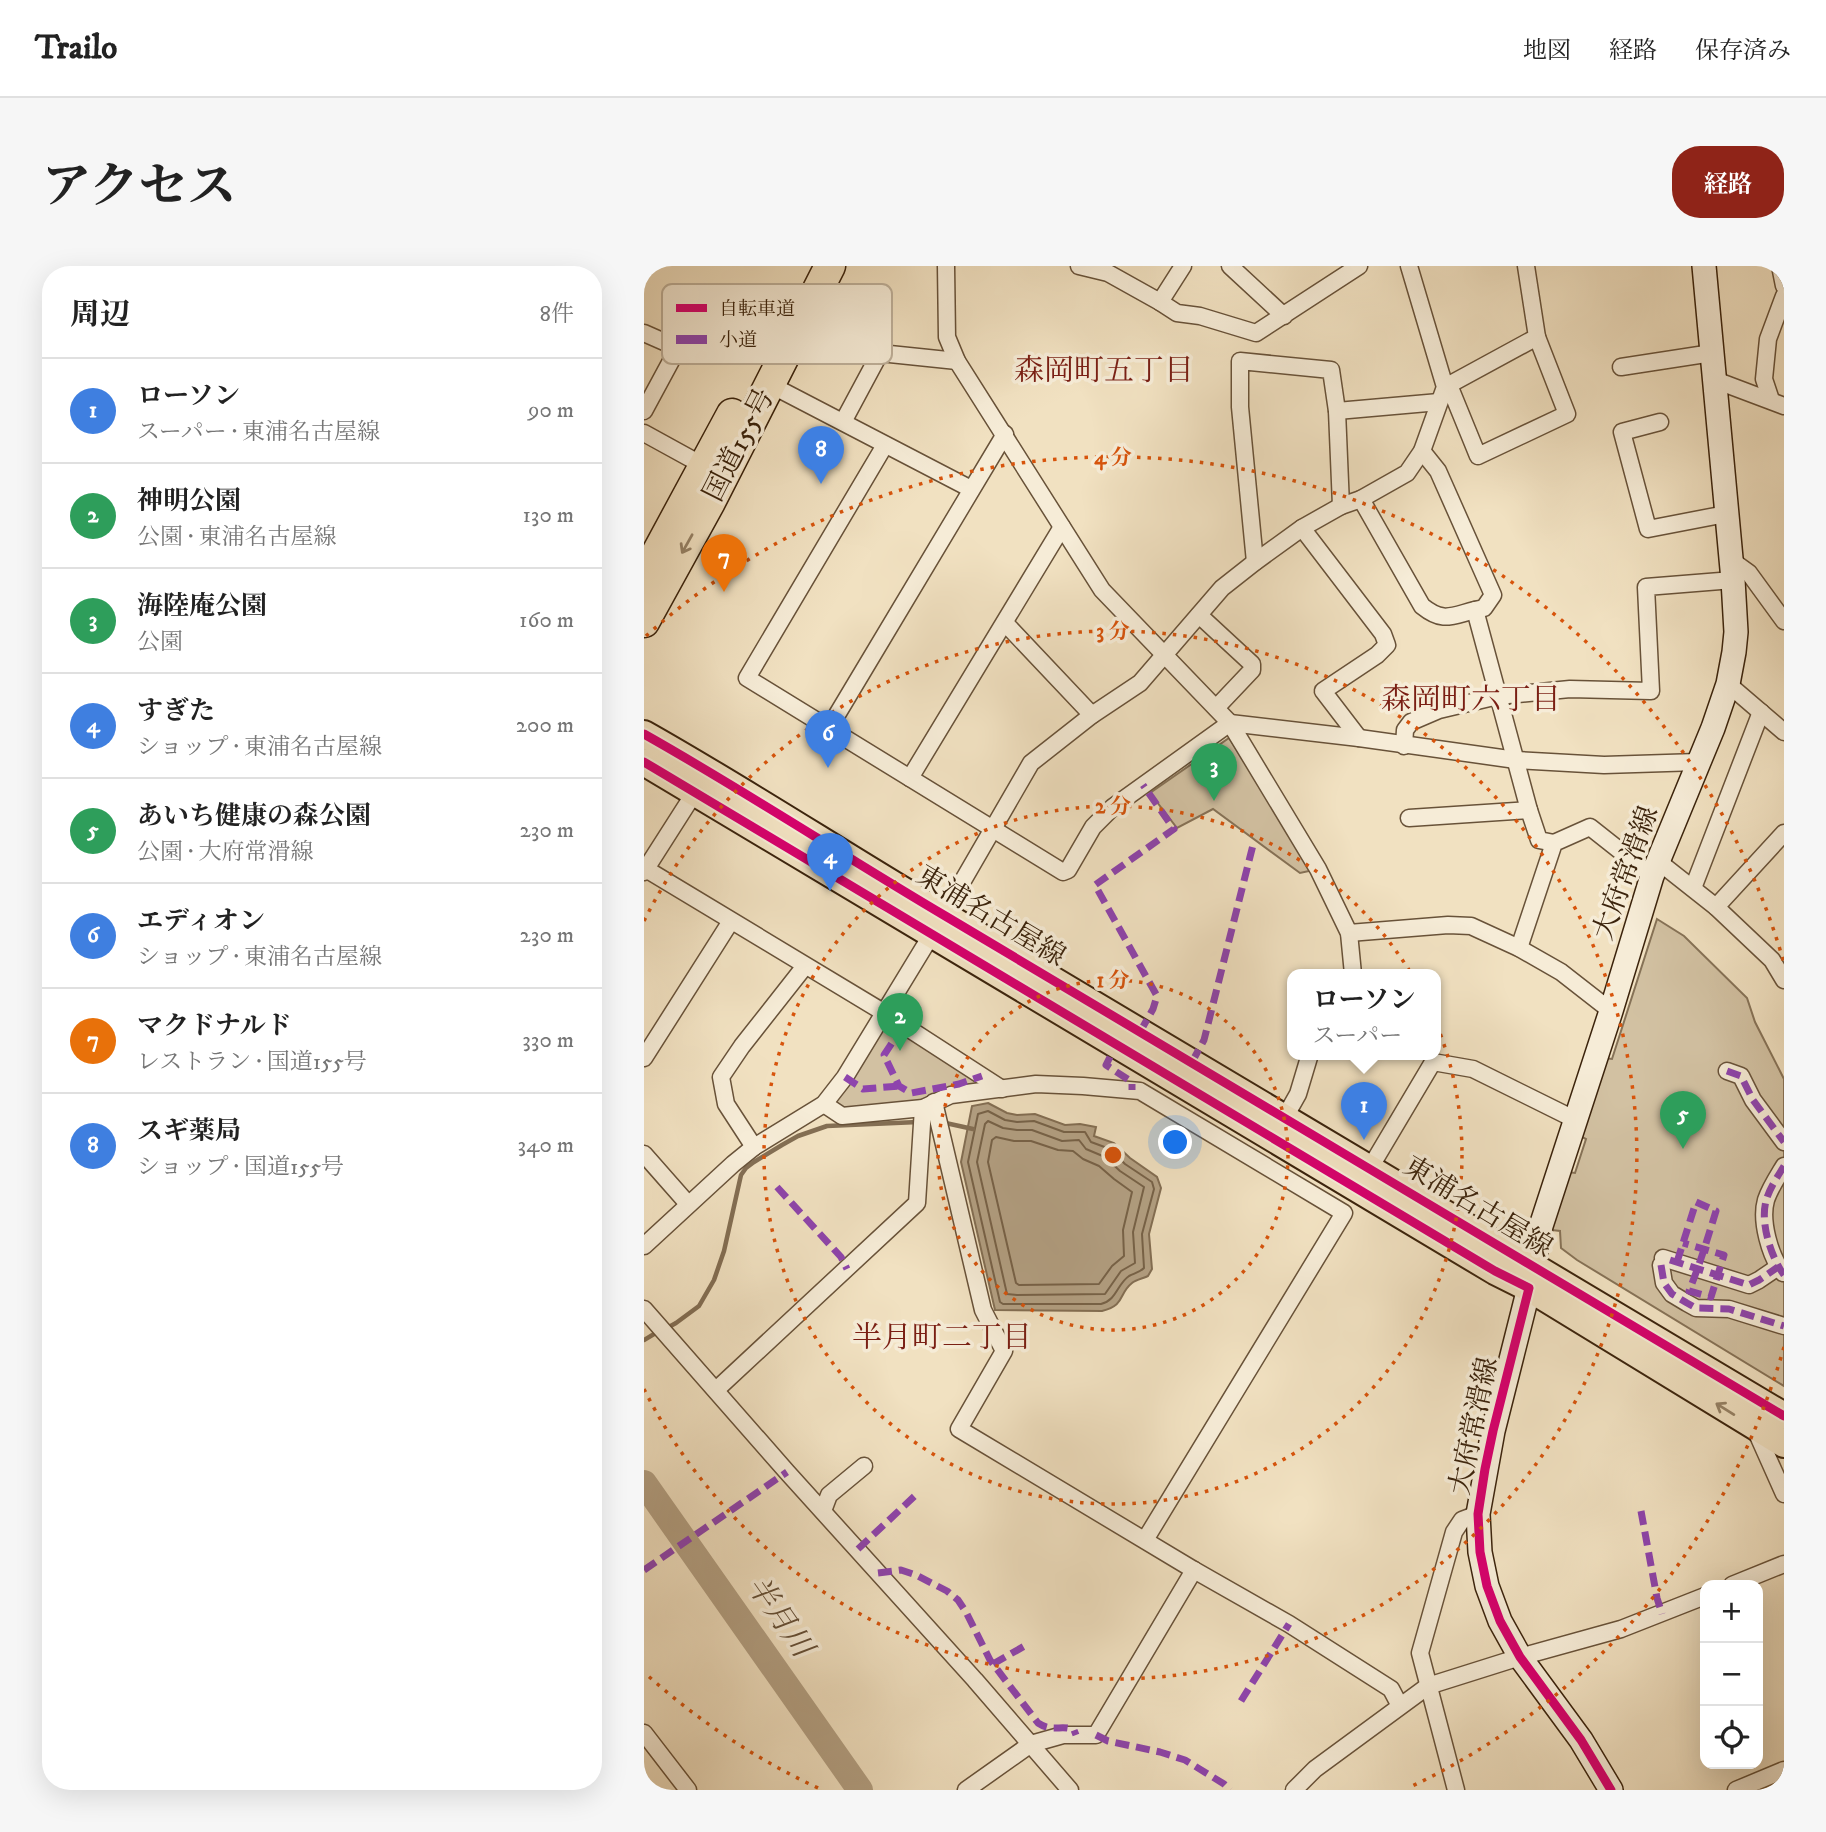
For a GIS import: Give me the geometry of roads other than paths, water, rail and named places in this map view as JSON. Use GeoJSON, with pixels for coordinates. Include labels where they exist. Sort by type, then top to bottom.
{"type":"FeatureCollection","features":[{"type":"Feature","properties":{"kind":"highway","name":"国道155号"},"geometry":{"type":"LineString","coordinates":[[800,284],[810,266]]}},
{"type":"Feature","properties":{"kind":"highway","name":"国道155号"},"geometry":{"type":"LineString","coordinates":[[821,284],[830,266]]}},
{"type":"Feature","properties":{"kind":"highway","name":"国道155号"},"geometry":{"type":"LineString","coordinates":[[646,570],[758,364]]}},
{"type":"Feature","properties":{"kind":"highway","name":"国道155号"},"geometry":{"type":"LineString","coordinates":[[644,621],[710,502],[779,364]]}},
{"type":"Feature","properties":{"kind":"main road","name":"大府常滑線"},"geometry":{"type":"LineString","coordinates":[[1611,1790],[1581,1740],[1520,1657],[1500,1621],[1487,1586],[1480,1552],[1478,1514],[1493,1431],[1541,1226],[1656,869],[1728,684],[1734,652],[1736,632],[1732,570],[1704,266]]}},
{"type":"Feature","properties":{"kind":"main road","name":"東浦名古屋線"},"geometry":{"type":"LineString","coordinates":[[644,734],[705,769],[937,924],[1495,1271],[1531,1277],[1784,1416]]}},
{"type":"Feature","properties":{"kind":"main road","name":"東浦名古屋線"},"geometry":{"type":"LineString","coordinates":[[644,762],[1285,1117],[1370,1168],[1784,1444]]}},
{"type":"Feature","properties":{"kind":"street"},"geometry":{"type":"LineString","coordinates":[[946,266],[947,337],[957,361],[1102,590],[1230,723],[1318,869],[1349,933],[1353,969]]}},
{"type":"Feature","properties":{"kind":"street"},"geometry":{"type":"LineString","coordinates":[[1079,266],[1108,273],[1177,313],[1200,316],[1256,333],[1359,266]]}},
{"type":"Feature","properties":{"kind":"street"},"geometry":{"type":"LineString","coordinates":[[1160,302],[1183,266]]}},
{"type":"Feature","properties":{"kind":"street"},"geometry":{"type":"LineString","coordinates":[[1230,266],[1284,316]]}},
{"type":"Feature","properties":{"kind":"street"},"geometry":{"type":"LineString","coordinates":[[1409,266],[1445,391],[1478,456],[1567,414],[1537,337],[1526,266]]}},
{"type":"Feature","properties":{"kind":"street"},"geometry":{"type":"LineString","coordinates":[[1780,266],[1784,286]]}},
{"type":"Feature","properties":{"kind":"street"},"geometry":{"type":"LineString","coordinates":[[1778,403],[1764,379],[1768,339],[1784,296]]}},
{"type":"Feature","properties":{"kind":"street"},"geometry":{"type":"LineString","coordinates":[[644,333],[662,341]]}},
{"type":"Feature","properties":{"kind":"street"},"geometry":{"type":"LineString","coordinates":[[1337,411],[1445,391],[1537,337]]}},
{"type":"Feature","properties":{"kind":"street"},"geometry":{"type":"LineString","coordinates":[[892,354],[957,361]]}},
{"type":"Feature","properties":{"kind":"street"},"geometry":{"type":"LineString","coordinates":[[1621,367],[1712,354]]}},
{"type":"Feature","properties":{"kind":"street"},"geometry":{"type":"LineString","coordinates":[[1255,562],[1240,407],[1240,361],[1331,370],[1337,411],[1341,506]]}},
{"type":"Feature","properties":{"kind":"street"},"geometry":{"type":"LineString","coordinates":[[644,411],[669,364]]}},
{"type":"Feature","properties":{"kind":"street"},"geometry":{"type":"LineString","coordinates":[[843,422],[874,364]]}},
{"type":"Feature","properties":{"kind":"street"},"geometry":{"type":"LineString","coordinates":[[1715,380],[1778,403]]}},
{"type":"Feature","properties":{"kind":"street"},"geometry":{"type":"LineString","coordinates":[[769,384],[971,489]]}},
{"type":"Feature","properties":{"kind":"street"},"geometry":{"type":"LineString","coordinates":[[644,1246],[754,1147],[824,1104],[845,1077],[1031,763],[1092,715],[1140,683],[1222,588],[1255,562],[1302,528],[1407,473],[1422,451],[1445,391]]}},
{"type":"Feature","properties":{"kind":"street"},"geometry":{"type":"LineString","coordinates":[[1660,422],[1622,432],[1648,529],[1726,514]]}},
{"type":"Feature","properties":{"kind":"street"},"geometry":{"type":"LineString","coordinates":[[644,433],[704,466]]}},
{"type":"Feature","properties":{"kind":"street"},"geometry":{"type":"LineString","coordinates":[[829,728],[1004,434]]}},
{"type":"Feature","properties":{"kind":"street"},"geometry":{"type":"LineString","coordinates":[[885,445],[747,678],[1063,872],[1068,870],[1093,827],[1113,807],[1230,723],[1359,738],[1516,761],[1604,765],[1698,762]]}},
{"type":"Feature","properties":{"kind":"street"},"geometry":{"type":"LineString","coordinates":[[1361,499],[1422,606],[1443,618],[1483,608],[1493,595],[1438,471],[1422,451]]}},
{"type":"Feature","properties":{"kind":"street"},"geometry":{"type":"LineString","coordinates":[[910,778],[1062,527]]}},
{"type":"Feature","properties":{"kind":"street"},"geometry":{"type":"LineString","coordinates":[[1302,528],[1383,634],[1387,645],[1377,655],[1323,691],[1359,738]]}},
{"type":"Feature","properties":{"kind":"street"},"geometry":{"type":"LineString","coordinates":[[1404,746],[1405,730],[1411,722],[1439,710],[1498,696],[1570,690],[1651,691],[1646,587],[1732,570],[1749,573],[1784,621]]}},
{"type":"Feature","properties":{"kind":"street"},"geometry":{"type":"LineString","coordinates":[[1475,610],[1539,839],[1554,843],[1590,827],[1656,869],[1693,888],[1772,960],[1784,980]]}},
{"type":"Feature","properties":{"kind":"street"},"geometry":{"type":"LineString","coordinates":[[1199,615],[1252,664],[1252,670],[1216,708]]}},
{"type":"Feature","properties":{"kind":"street"},"geometry":{"type":"LineString","coordinates":[[1005,623],[1092,715]]}},
{"type":"Feature","properties":{"kind":"street"},"geometry":{"type":"LineString","coordinates":[[1728,684],[1784,732]]}},
{"type":"Feature","properties":{"kind":"street"},"geometry":{"type":"LineString","coordinates":[[1693,888],[1761,712]]}},
{"type":"Feature","properties":{"kind":"street"},"geometry":{"type":"LineString","coordinates":[[695,792],[645,871],[883,1012],[1002,1089]]}},
{"type":"Feature","properties":{"kind":"street"},"geometry":{"type":"LineString","coordinates":[[1409,818],[1529,810]]}},
{"type":"Feature","properties":{"kind":"street"},"geometry":{"type":"LineString","coordinates":[[1716,907],[1784,833]]}},
{"type":"Feature","properties":{"kind":"street"},"geometry":{"type":"LineString","coordinates":[[1519,948],[1554,843]]}},
{"type":"Feature","properties":{"kind":"street"},"geometry":{"type":"LineString","coordinates":[[644,1058],[731,921]]}},
{"type":"Feature","properties":{"kind":"street"},"geometry":{"type":"LineString","coordinates":[[1349,933],[1448,925],[1471,926],[1519,948],[1561,972],[1611,1011]]}},
{"type":"Feature","properties":{"kind":"street"},"geometry":{"type":"LineString","coordinates":[[1772,960],[1784,947]]}},
{"type":"Feature","properties":{"kind":"street"},"geometry":{"type":"LineString","coordinates":[[754,1147],[726,1104],[721,1077],[805,966]]}},
{"type":"Feature","properties":{"kind":"street"},"geometry":{"type":"LineString","coordinates":[[1285,1117],[1298,1094],[1308,1060]]}},
{"type":"Feature","properties":{"kind":"street"},"geometry":{"type":"LineString","coordinates":[[1370,1168],[1433,1062],[1473,1069],[1576,1120]]}},
{"type":"Feature","properties":{"kind":"street"},"geometry":{"type":"LineString","coordinates":[[1727,1071],[1741,1076],[1753,1100],[1784,1142]]}},
{"type":"Feature","properties":{"kind":"street"},"geometry":{"type":"LineString","coordinates":[[824,1104],[842,1116],[928,1105],[951,1095],[1036,1084],[1140,1091],[1344,1213],[1144,1540]]}},
{"type":"Feature","properties":{"kind":"street"},"geometry":{"type":"LineString","coordinates":[[716,1390],[917,1203],[928,1105]]}},
{"type":"Feature","properties":{"kind":"street"},"geometry":{"type":"LineString","coordinates":[[928,1105],[983,1310],[1004,1351],[959,1429],[1289,1624],[1391,1689],[1400,1706]]}},
{"type":"Feature","properties":{"kind":"street"},"geometry":{"type":"LineString","coordinates":[[644,1154],[688,1204]]}},
{"type":"Feature","properties":{"kind":"street"},"geometry":{"type":"LineString","coordinates":[[1784,1166],[1765,1202],[1765,1224],[1770,1247],[1781,1271],[1749,1285],[1662,1261],[1664,1283],[1672,1294],[1696,1308],[1729,1309],[1784,1326]]}},
{"type":"Feature","properties":{"kind":"street"},"geometry":{"type":"LineString","coordinates":[[644,1309],[1070,1790]]}},
{"type":"Feature","properties":{"kind":"street"},"geometry":{"type":"LineString","coordinates":[[1754,1426],[1784,1494]]}},
{"type":"Feature","properties":{"kind":"street"},"geometry":{"type":"LineString","coordinates":[[823,1511],[829,1495],[864,1466]]}},
{"type":"Feature","properties":{"kind":"street"},"geometry":{"type":"LineString","coordinates":[[1456,1790],[1420,1653],[1454,1532],[1462,1520],[1478,1514]]}},
{"type":"Feature","properties":{"kind":"street"},"geometry":{"type":"LineString","coordinates":[[1744,1580],[1784,1564]]}},
{"type":"Feature","properties":{"kind":"street"},"geometry":{"type":"LineString","coordinates":[[966,1790],[1031,1744],[1063,1735],[1096,1735],[1194,1570]]}},
{"type":"Feature","properties":{"kind":"street"},"geometry":{"type":"LineString","coordinates":[[1294,1790],[1315,1769],[1428,1686],[1621,1629],[1700,1598]]}},
{"type":"Feature","properties":{"kind":"street"},"geometry":{"type":"LineString","coordinates":[[644,1733],[688,1790]]}},
{"type":"Feature","properties":{"kind":"street"},"geometry":{"type":"LineString","coordinates":[[1736,1790],[1784,1770]]}},
{"type":"Feature","properties":{"kind":"water"},"geometry":{"type":"Polygon","coordinates":[[[988,1103],[1007,1113],[1035,1114],[1065,1125],[1096,1127],[1094,1136],[1114,1143],[1157,1177],[1161,1188],[1149,1234],[1152,1269],[1148,1276],[1128,1287],[1115,1306],[1102,1311],[995,1310],[961,1162],[972,1106],[988,1103]]]}},
{"type":"Feature","properties":{"kind":"waterway"},"geometry":{"type":"LineString","coordinates":[[667,1328],[699,1306],[714,1280],[724,1251],[741,1175],[746,1168],[798,1136],[827,1126],[918,1122]]}},
{"type":"Feature","properties":{"kind":"waterway"},"geometry":{"type":"LineString","coordinates":[[941,1122],[973,1129]]}},
{"type":"Feature","properties":{"kind":"waterway"},"geometry":{"type":"LineString","coordinates":[[644,1340],[659,1331]]}},
{"type":"Feature","properties":{"kind":"waterway","name":"半月川"},"geometry":{"type":"LineString","coordinates":[[644,1483],[860,1790]]}},
{"type":"Feature","properties":{"kind":"place","name":"スギ薬局"},"geometry":{"type":"Point","coordinates":[821,484]}},
{"type":"Feature","properties":{"kind":"place","name":"マクドナルド"},"geometry":{"type":"Point","coordinates":[724,592]}},
{"type":"Feature","properties":{"kind":"place","name":"エディオン"},"geometry":{"type":"Point","coordinates":[828,768]}},
{"type":"Feature","properties":{"kind":"place","name":"海陸庵公園"},"geometry":{"type":"Point","coordinates":[1214,801]}},
{"type":"Feature","properties":{"kind":"place","name":"すぎた"},"geometry":{"type":"Point","coordinates":[830,891]}},
{"type":"Feature","properties":{"kind":"place","name":"神明公園"},"geometry":{"type":"Point","coordinates":[900,1051]}},
{"type":"Feature","properties":{"kind":"place","name":"ローソン"},"geometry":{"type":"Point","coordinates":[1364,1140]}},
{"type":"Feature","properties":{"kind":"place","name":"あいち健康の森公園"},"geometry":{"type":"Point","coordinates":[1683,1149]}},
{"type":"Feature","properties":{"kind":"district","name":"森岡町五丁目"},"geometry":{"type":"Point","coordinates":[1104,371]}},
{"type":"Feature","properties":{"kind":"district","name":"森岡町六丁目"},"geometry":{"type":"Point","coordinates":[1471,700]}},
{"type":"Feature","properties":{"kind":"district","name":"半月町二丁目"},"geometry":{"type":"Point","coordinates":[942,1338]}}]}
